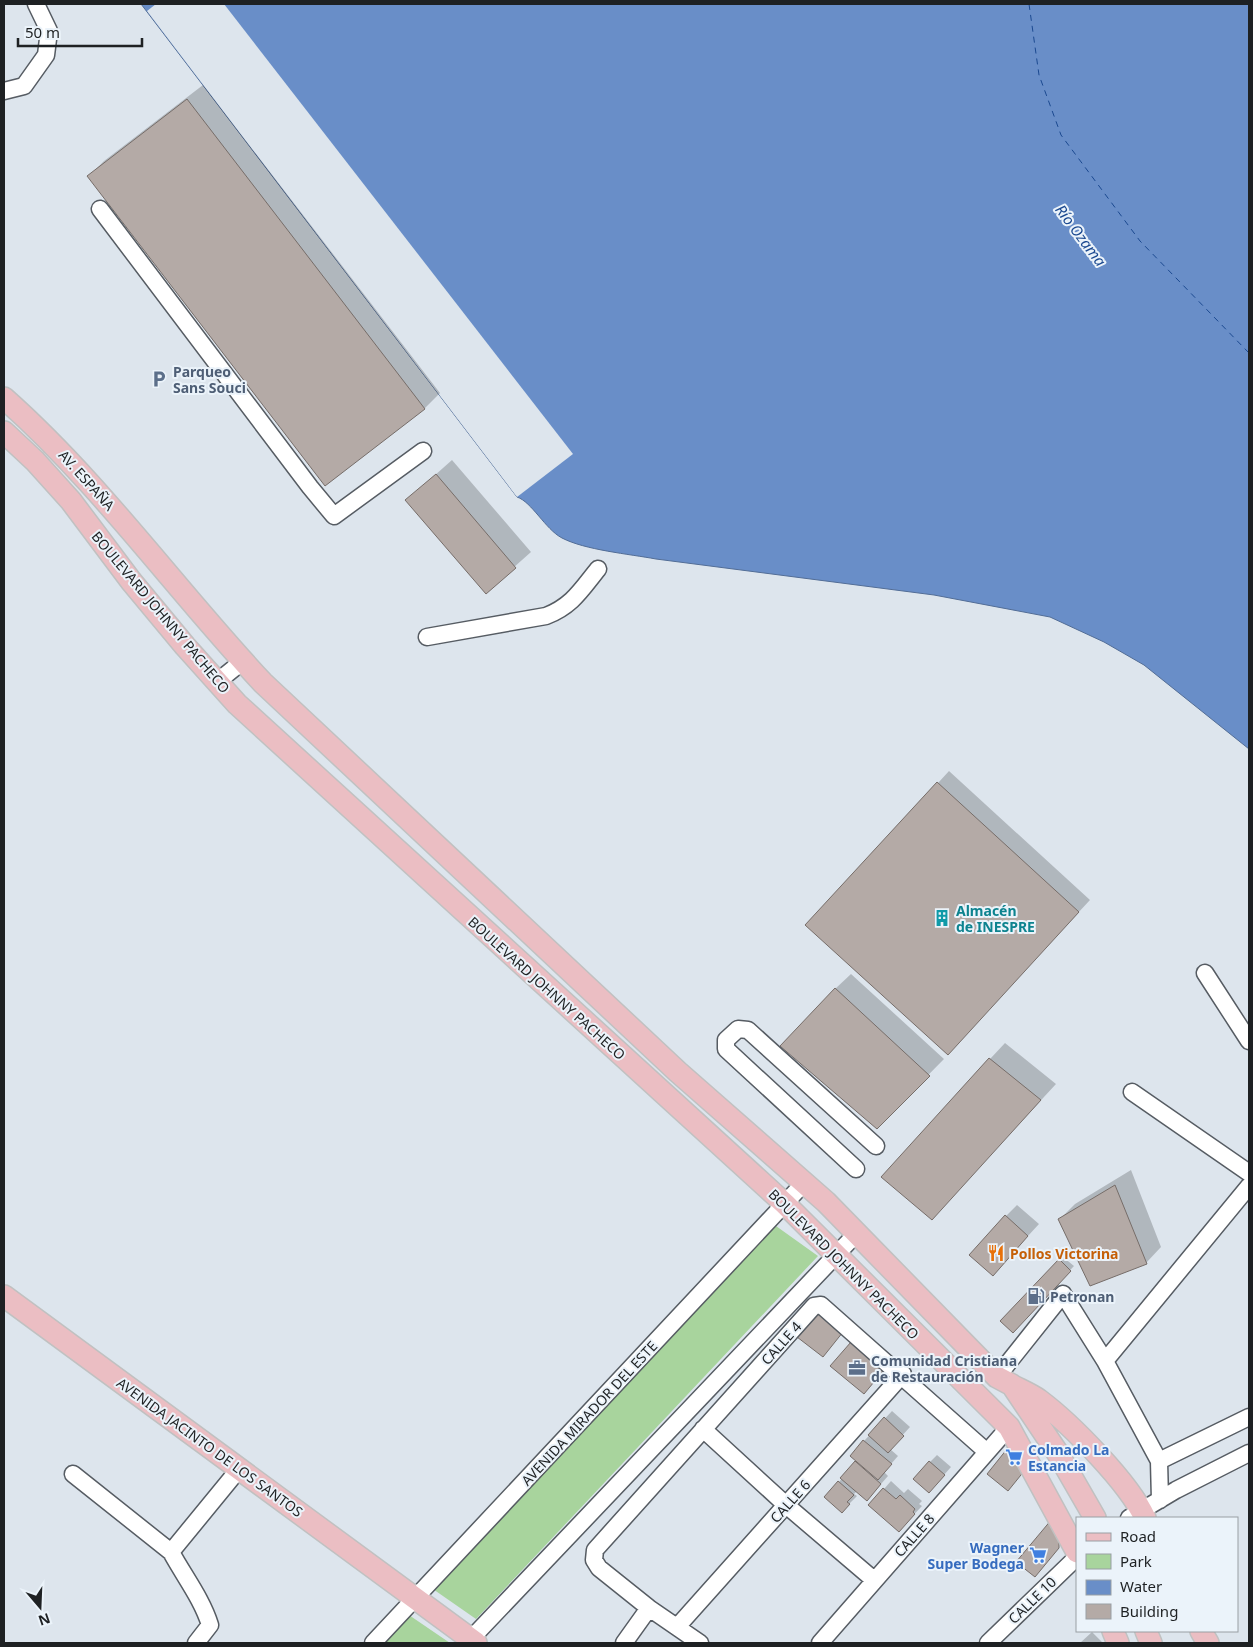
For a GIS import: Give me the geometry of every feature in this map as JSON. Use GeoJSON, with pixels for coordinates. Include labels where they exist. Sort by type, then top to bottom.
{"type":"FeatureCollection","features":[{"type":"Feature","properties":{"kind":"main road","name":"AV. ESPAÑA"},"geometry":{"type":"LineString","coordinates":[[4,398],[56,446],[164,570]]}},
{"type":"Feature","properties":{"kind":"main road","name":"BOULEVARD JOHNNY PACHECO"},"geometry":{"type":"LineString","coordinates":[[4,432],[35,461],[70,501],[131,581],[217,682],[274,738],[785,1204],[1009,1427],[1076,1550]]}},
{"type":"Feature","properties":{"kind":"main road","name":"BOULEVARD JOHNNY PACHECO"},"geometry":{"type":"LineString","coordinates":[[164,570],[263,684],[678,1072],[826,1202],[1004,1381],[1057,1452],[1094,1517]]}},
{"type":"Feature","properties":{"kind":"main road","name":"AVENIDA JACINTO DE LOS SANTOS"},"geometry":{"type":"LineString","coordinates":[[5,1299],[416,1598],[471,1642]]}},
{"type":"Feature","properties":{"kind":"main road"},"geometry":{"type":"LineString","coordinates":[[1004,1381],[1038,1399],[1068,1426],[1119,1478],[1144,1512]]}},
{"type":"Feature","properties":{"kind":"main road"},"geometry":{"type":"LineString","coordinates":[[1202,1632],[1208,1643]]}},
{"type":"Feature","properties":{"kind":"street"},"geometry":{"type":"LineString","coordinates":[[4,91],[24,86],[46,55],[49,31],[36,4]]}},
{"type":"Feature","properties":{"kind":"street"},"geometry":{"type":"LineString","coordinates":[[100,209],[334,516],[424,451]]}},
{"type":"Feature","properties":{"kind":"street"},"geometry":{"type":"LineString","coordinates":[[427,637],[546,616],[562,610],[574,599],[598,569]]}},
{"type":"Feature","properties":{"kind":"street"},"geometry":{"type":"LineString","coordinates":[[217,682],[242,661]]}},
{"type":"Feature","properties":{"kind":"street"},"geometry":{"type":"LineString","coordinates":[[1205,973],[1249,1041]]}},
{"type":"Feature","properties":{"kind":"street"},"geometry":{"type":"LineString","coordinates":[[856,1169],[726,1049],[726,1040],[738,1029],[748,1030],[876,1146]]}},
{"type":"Feature","properties":{"kind":"street"},"geometry":{"type":"LineString","coordinates":[[1132,1092],[1249,1173]]}},
{"type":"Feature","properties":{"kind":"street","name":"AVENIDA MIRADOR DEL ESTE"},"geometry":{"type":"LineString","coordinates":[[373,1643],[804,1183]]}},
{"type":"Feature","properties":{"kind":"street"},"geometry":{"type":"LineString","coordinates":[[1105,1361],[1249,1186]]}},
{"type":"Feature","properties":{"kind":"street"},"geometry":{"type":"LineString","coordinates":[[471,1642],[856,1234]]}},
{"type":"Feature","properties":{"kind":"street"},"geometry":{"type":"LineString","coordinates":[[1004,1381],[1063,1294],[1105,1361],[1159,1461],[1144,1512]]}},
{"type":"Feature","properties":{"kind":"street","name":"CALLE 4"},"geometry":{"type":"LineString","coordinates":[[649,1608],[599,1568],[594,1560],[595,1550],[818,1304],[903,1374],[987,1452]]}},
{"type":"Feature","properties":{"kind":"street","name":"CALLE 6"},"geometry":{"type":"LineString","coordinates":[[677,1627],[903,1374]]}},
{"type":"Feature","properties":{"kind":"street"},"geometry":{"type":"LineString","coordinates":[[1159,1461],[1249,1416]]}},
{"type":"Feature","properties":{"kind":"street","name":"CALLE 8"},"geometry":{"type":"LineString","coordinates":[[820,1643],[1009,1427]]}},
{"type":"Feature","properties":{"kind":"street"},"geometry":{"type":"LineString","coordinates":[[704,1429],[786,1505],[874,1580]]}},
{"type":"Feature","properties":{"kind":"street"},"geometry":{"type":"LineString","coordinates":[[1144,1512],[1249,1453]]}},
{"type":"Feature","properties":{"kind":"street"},"geometry":{"type":"LineString","coordinates":[[171,1552],[239,1469]]}},
{"type":"Feature","properties":{"kind":"street"},"geometry":{"type":"LineString","coordinates":[[73,1474],[171,1552],[205,1608],[210,1625],[196,1643]]}},
{"type":"Feature","properties":{"kind":"street","name":"CALLE 10"},"geometry":{"type":"LineString","coordinates":[[988,1643],[1076,1558]]}},
{"type":"Feature","properties":{"kind":"street"},"geometry":{"type":"LineString","coordinates":[[624,1643],[649,1608],[700,1643]]}},
{"type":"Feature","properties":{"kind":"green space"},"geometry":{"type":"Polygon","coordinates":[[[776,1226],[818,1256],[476,1619],[430,1587],[578,1429],[776,1226]]]}},
{"type":"Feature","properties":{"kind":"green space"},"geometry":{"type":"Polygon","coordinates":[[[406,1613],[450,1643],[379,1643],[406,1613]]]}},
{"type":"Feature","properties":{"kind":"water","name":"Río Ozama"},"geometry":{"type":"Polygon","coordinates":[[[141,4],[1249,4],[1249,749],[1144,665],[1104,642],[1050,617],[934,595],[656,559],[595,549],[572,542],[556,534],[528,504],[517,497],[141,4]]]}},
{"type":"Feature","properties":{"kind":"pier"},"geometry":{"type":"Polygon","coordinates":[[[156,4],[224,4],[573,454],[517,497],[147,11],[156,4]]]}},
{"type":"Feature","properties":{"kind":"building"},"geometry":{"type":"Polygon","coordinates":[[[187,99],[425,409],[325,486],[87,176],[187,99]]]}},
{"type":"Feature","properties":{"kind":"building"},"geometry":{"type":"Polygon","coordinates":[[[436,474],[516,568],[486,594],[405,500],[436,474]]]}},
{"type":"Feature","properties":{"kind":"building","name":"Almacén de INESPRE"},"geometry":{"type":"Polygon","coordinates":[[[937,782],[1079,912],[948,1055],[805,925],[937,782]]]}},
{"type":"Feature","properties":{"kind":"building"},"geometry":{"type":"Polygon","coordinates":[[[835,988],[930,1076],[877,1129],[780,1046],[835,988]]]}},
{"type":"Feature","properties":{"kind":"building"},"geometry":{"type":"Polygon","coordinates":[[[989,1058],[1041,1100],[932,1220],[881,1177],[989,1058]]]}},
{"type":"Feature","properties":{"kind":"building"},"geometry":{"type":"Polygon","coordinates":[[[1115,1185],[1147,1264],[1090,1286],[1058,1219],[1115,1185]]]}},
{"type":"Feature","properties":{"kind":"building"},"geometry":{"type":"Polygon","coordinates":[[[1005,1215],[1028,1236],[993,1276],[969,1255],[1005,1215]]]}},
{"type":"Feature","properties":{"kind":"building","name":"Petronan"},"geometry":{"type":"Polygon","coordinates":[[[1059,1259],[1071,1271],[1013,1333],[1000,1321],[1059,1259]]]}},
{"type":"Feature","properties":{"kind":"building"},"geometry":{"type":"Polygon","coordinates":[[[817,1312],[843,1332],[823,1357],[797,1337],[817,1312]]]}},
{"type":"Feature","properties":{"kind":"building","name":"Comunidad Cristiana de Restauración"},"geometry":{"type":"Polygon","coordinates":[[[851,1342],[884,1370],[864,1394],[830,1366],[851,1342]]]}},
{"type":"Feature","properties":{"kind":"building"},"geometry":{"type":"Polygon","coordinates":[[[884,1417],[904,1436],[888,1453],[868,1435],[884,1417]]]}},
{"type":"Feature","properties":{"kind":"building"},"geometry":{"type":"Polygon","coordinates":[[[863,1440],[892,1464],[878,1480],[850,1456],[863,1440]]]}},
{"type":"Feature","properties":{"kind":"building"},"geometry":{"type":"Polygon","coordinates":[[[1011,1444],[1025,1470],[1008,1491],[987,1474],[1011,1444]]]}},
{"type":"Feature","properties":{"kind":"building"},"geometry":{"type":"Polygon","coordinates":[[[855,1461],[881,1484],[867,1501],[840,1478],[855,1461]]]}},
{"type":"Feature","properties":{"kind":"building"},"geometry":{"type":"Polygon","coordinates":[[[929,1461],[945,1475],[929,1493],[913,1479],[929,1461]]]}},
{"type":"Feature","properties":{"kind":"building"},"geometry":{"type":"Polygon","coordinates":[[[838,1481],[854,1495],[847,1502],[850,1504],[842,1513],[824,1497],[838,1481]]]}},
{"type":"Feature","properties":{"kind":"building"},"geometry":{"type":"Polygon","coordinates":[[[883,1488],[896,1499],[900,1495],[915,1509],[913,1512],[915,1514],[899,1532],[868,1505],[883,1488]]]}},
{"type":"Feature","properties":{"kind":"building","name":"Wagner Super Bodega"},"geometry":{"type":"Polygon","coordinates":[[[1052,1519],[1059,1532],[1059,1548],[1035,1577],[1016,1562],[1052,1519]]]}},
{"type":"Feature","properties":{"kind":"ferry route"},"geometry":{"type":"LineString","coordinates":[[1029,4],[1039,75],[1061,135],[1140,241],[1249,353]]}},
{"type":"Feature","properties":{"kind":"place","name":"Parqueo Sans Souci"},"geometry":{"type":"Point","coordinates":[159,379]}},
{"type":"Feature","properties":{"kind":"place","name":"Almacén de INESPRE"},"geometry":{"type":"Point","coordinates":[942,918]}},
{"type":"Feature","properties":{"kind":"place","name":"Pollos Victorina"},"geometry":{"type":"Point","coordinates":[996,1253]}},
{"type":"Feature","properties":{"kind":"place","name":"Petronan"},"geometry":{"type":"Point","coordinates":[1036,1296]}},
{"type":"Feature","properties":{"kind":"place","name":"Comunidad Cristiana de Restauración"},"geometry":{"type":"Point","coordinates":[857,1368]}},
{"type":"Feature","properties":{"kind":"place","name":"Colmado La Estancia"},"geometry":{"type":"Point","coordinates":[1014,1457]}},
{"type":"Feature","properties":{"kind":"place","name":"Wagner Super Bodega"},"geometry":{"type":"Point","coordinates":[1038,1555]}}]}
